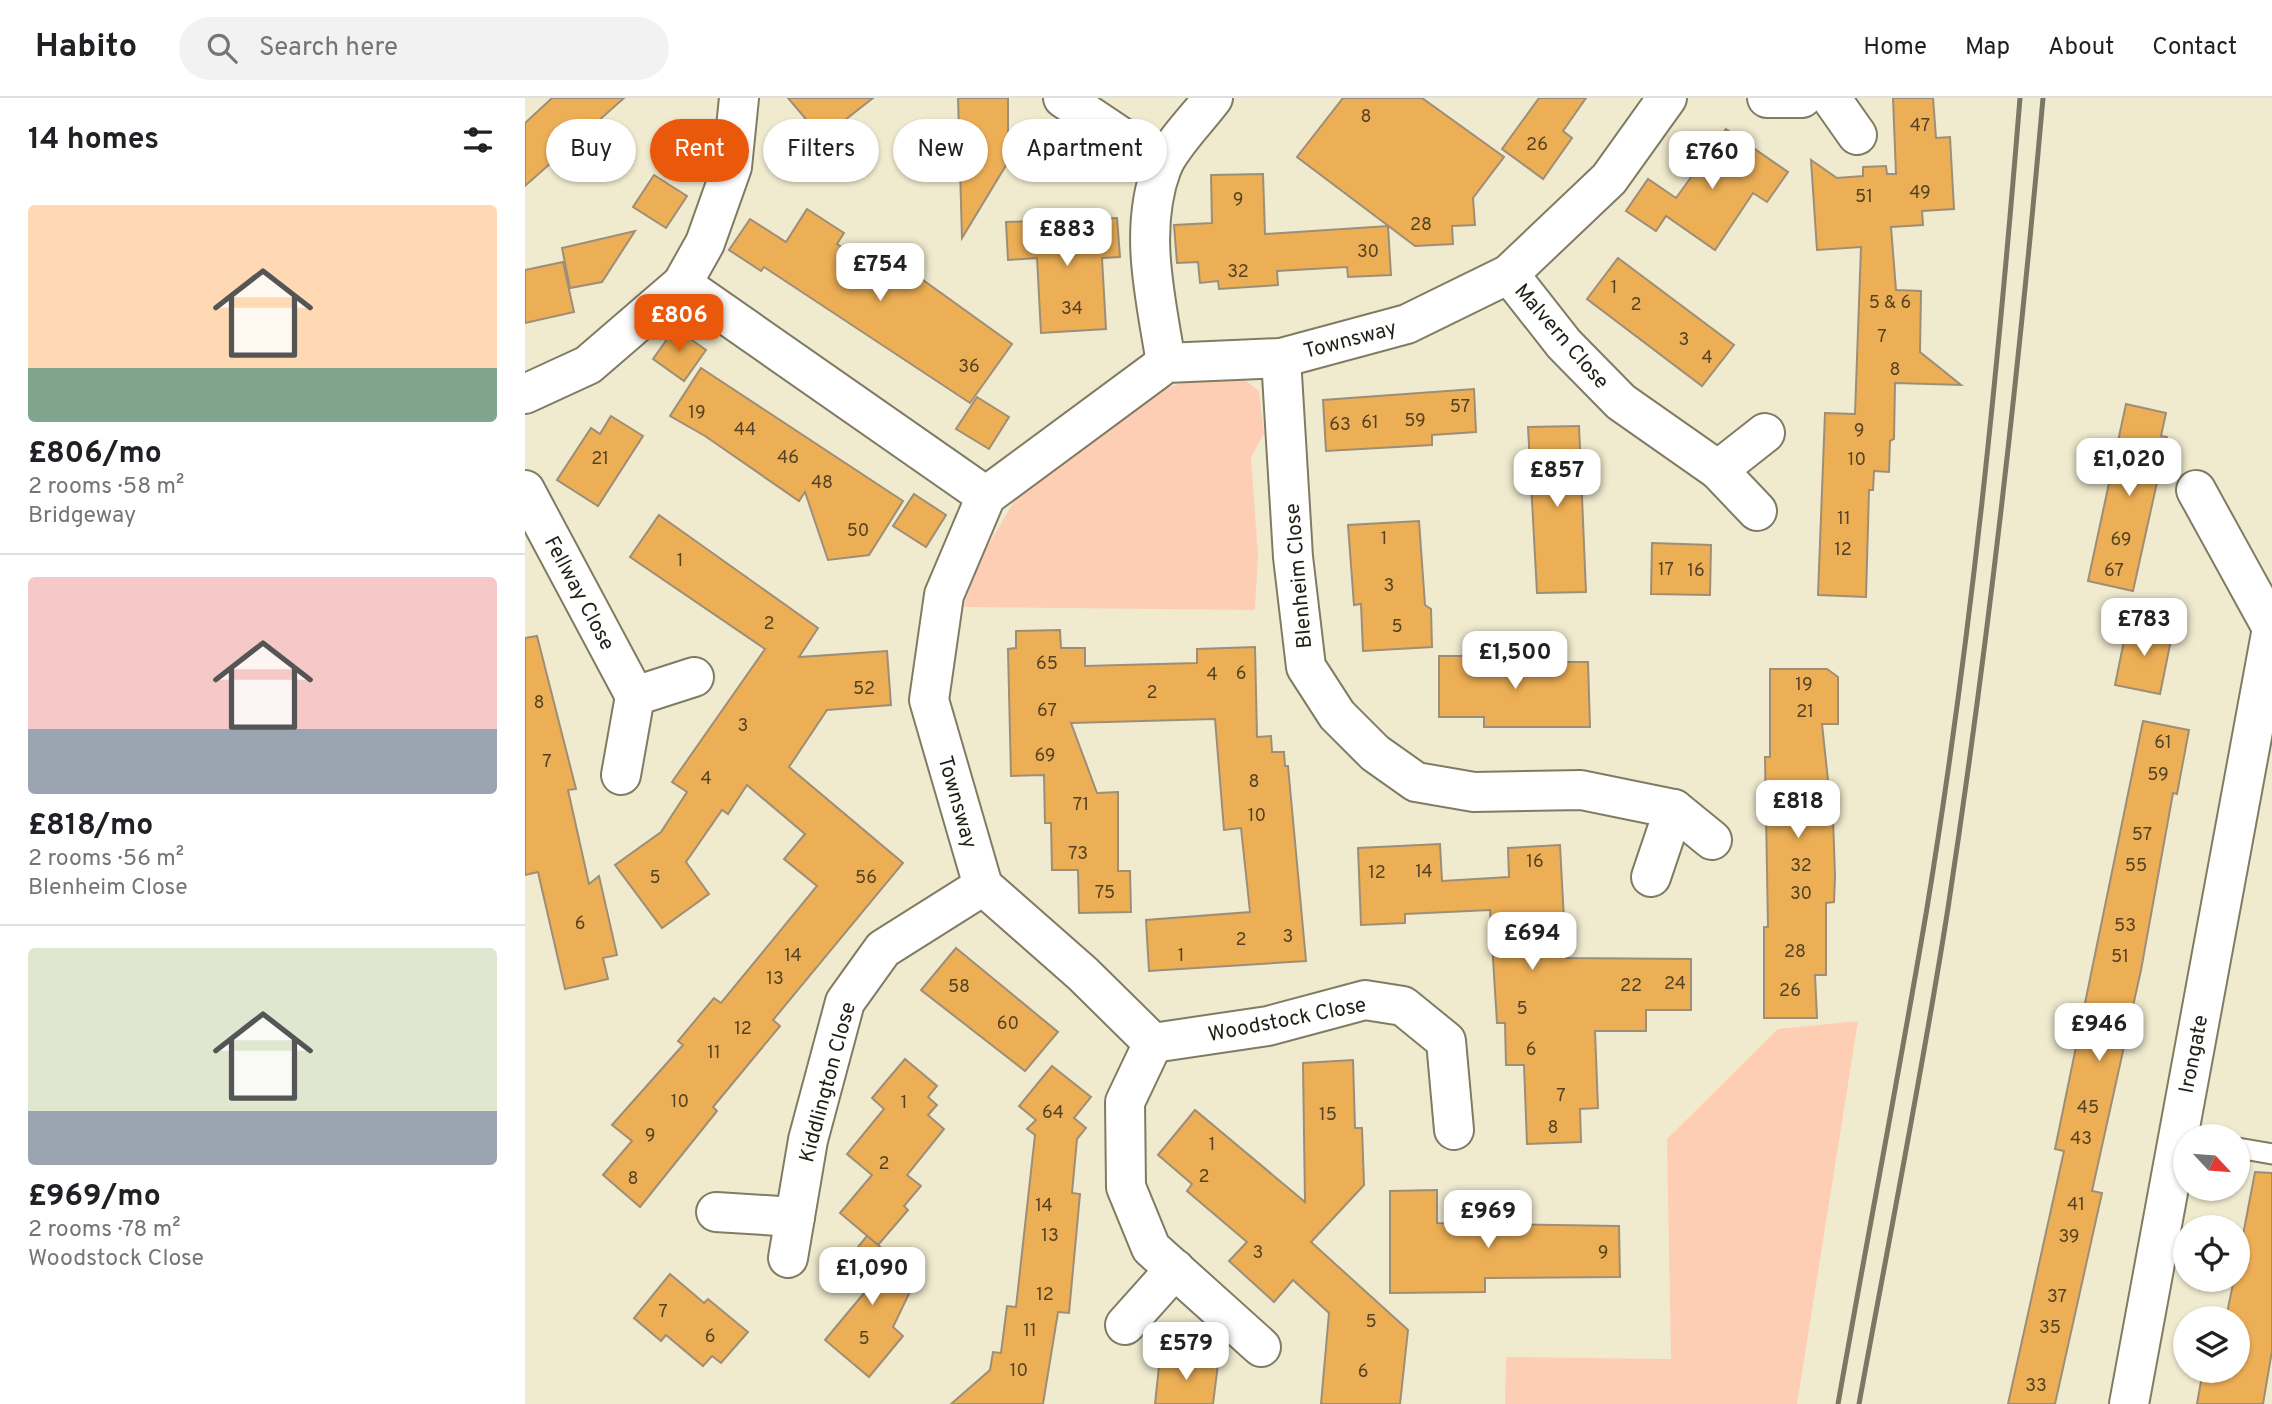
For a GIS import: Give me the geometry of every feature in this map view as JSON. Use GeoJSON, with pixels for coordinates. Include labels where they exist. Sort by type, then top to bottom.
{"type":"FeatureCollection","features":[{"type":"Feature","properties":{"kind":"street"},"geometry":{"type":"LineString","coordinates":[[525,394],[588,365],[683,285],[705,243],[732,167],[739,98]]}},
{"type":"Feature","properties":{"kind":"street"},"geometry":{"type":"LineString","coordinates":[[1063,98],[1094,119]]}},
{"type":"Feature","properties":{"kind":"street"},"geometry":{"type":"LineString","coordinates":[[1167,160],[1213,98]]}},
{"type":"Feature","properties":{"kind":"street","name":"Townsway"},"geometry":{"type":"LineString","coordinates":[[1166,363],[1281,358],[1407,324],[1509,274],[1609,178],[1667,98]]}},
{"type":"Feature","properties":{"kind":"street"},"geometry":{"type":"LineString","coordinates":[[1767,98],[1802,98]]}},
{"type":"Feature","properties":{"kind":"street"},"geometry":{"type":"LineString","coordinates":[[1831,98],[1857,135]]}},
{"type":"Feature","properties":{"kind":"street"},"geometry":{"type":"LineString","coordinates":[[683,285],[986,496],[1166,363],[1150,263],[1150,213],[1158,182]]}},
{"type":"Feature","properties":{"kind":"street","name":"Malvern Close"},"geometry":{"type":"LineString","coordinates":[[1509,274],[1564,344],[1621,402],[1718,470],[1757,511]]}},
{"type":"Feature","properties":{"kind":"street","name":"Blenheim Close"},"geometry":{"type":"LineString","coordinates":[[1281,358],[1293,556],[1306,667],[1336,715],[1375,753],[1416,782],[1473,792],[1581,790],[1674,809],[1712,840]]}},
{"type":"Feature","properties":{"kind":"street"},"geometry":{"type":"LineString","coordinates":[[1718,470],[1765,433]]}},
{"type":"Feature","properties":{"kind":"street","name":"Fellway Close"},"geometry":{"type":"LineString","coordinates":[[525,489],[635,696]]}},
{"type":"Feature","properties":{"kind":"street","name":"Irongate"},"geometry":{"type":"LineString","coordinates":[[2185,1124],[2261,747],[2272,628],[2196,490]]}},
{"type":"Feature","properties":{"kind":"street","name":"Townsway"},"geometry":{"type":"LineString","coordinates":[[983,886],[929,701],[944,595],[986,496]]}},
{"type":"Feature","properties":{"kind":"street"},"geometry":{"type":"LineString","coordinates":[[621,775],[635,696],[694,677]]}},
{"type":"Feature","properties":{"kind":"street"},"geometry":{"type":"LineString","coordinates":[[1651,877],[1674,809]]}},
{"type":"Feature","properties":{"kind":"street"},"geometry":{"type":"LineString","coordinates":[[983,886],[1083,974],[1153,1043],[1125,1102],[1126,1187],[1151,1248],[1261,1347]]}},
{"type":"Feature","properties":{"kind":"street","name":"Kiddlington Close"},"geometry":{"type":"LineString","coordinates":[[788,1258],[808,1140],[845,1002],[883,949],[983,886]]}},
{"type":"Feature","properties":{"kind":"street","name":"Woodstock Close"},"geometry":{"type":"LineString","coordinates":[[1153,1043],[1268,1026],[1365,1000],[1403,1006],[1446,1041],[1454,1130]]}},
{"type":"Feature","properties":{"kind":"street","name":"Irongate"},"geometry":{"type":"LineString","coordinates":[[2129,1404],[2173,1182]]}},
{"type":"Feature","properties":{"kind":"street"},"geometry":{"type":"LineString","coordinates":[[716,1212],[795,1217]]}},
{"type":"Feature","properties":{"kind":"street"},"geometry":{"type":"LineString","coordinates":[[1125,1325],[1175,1269]]}},
{"type":"Feature","properties":{"kind":"lane"},"geometry":{"type":"LineString","coordinates":[[2251,1150],[2272,1154]]}},
{"type":"Feature","properties":{"kind":"shaded area"},"geometry":{"type":"Polygon","coordinates":[[[1241,377],[1259,391],[1264,433],[1251,458],[1258,554],[1255,610],[963,607],[982,555],[1021,490],[1157,392],[1184,382],[1241,377]]]}},
{"type":"Feature","properties":{"kind":"shaded area"},"geometry":{"type":"Polygon","coordinates":[[[1858,1021],[1797,1404],[1505,1404],[1506,1357],[1671,1359],[1667,1139],[1778,1029],[1858,1021]]]}},
{"type":"Feature","properties":{"kind":"building"},"geometry":{"type":"Polygon","coordinates":[[[552,98],[624,98],[600,119],[546,119],[546,167],[525,186],[525,123],[552,98]]]}},
{"type":"Feature","properties":{"kind":"building"},"geometry":{"type":"Polygon","coordinates":[[[788,98],[873,98],[846,119],[806,119],[788,98]]]}},
{"type":"Feature","properties":{"kind":"building"},"geometry":{"type":"Polygon","coordinates":[[[958,98],[1008,98],[1008,119],[1002,119],[1002,172],[962,238],[960,182],[988,182],[988,119],[959,119],[958,98]]]}},
{"type":"Feature","properties":{"kind":"building"},"geometry":{"type":"Polygon","coordinates":[[[1343,98],[1422,98],[1504,157],[1473,198],[1475,225],[1452,226],[1453,244],[1415,246],[1297,157],[1343,98]]]}},
{"type":"Feature","properties":{"kind":"building"},"geometry":{"type":"Polygon","coordinates":[[[1539,98],[1586,98],[1563,131],[1572,138],[1543,179],[1502,149],[1539,98]]]}},
{"type":"Feature","properties":{"kind":"building"},"geometry":{"type":"Polygon","coordinates":[[[1893,98],[1933,98],[1936,138],[1950,137],[1954,209],[1922,211],[1923,225],[1891,227],[1896,290],[1921,291],[1920,352],[1961,385],[1895,383],[1894,439],[1890,441],[1889,472],[1874,471],[1873,490],[1869,490],[1866,597],[1818,595],[1825,413],[1855,414],[1861,247],[1817,250],[1811,160],[1837,178],[1863,176],[1863,167],[1886,166],[1887,174],[1896,174],[1893,98]]]}},
{"type":"Feature","properties":{"kind":"building"},"geometry":{"type":"Polygon","coordinates":[[[1726,129],[1788,172],[1767,202],[1753,193],[1715,250],[1666,216],[1656,231],[1626,211],[1648,179],[1676,198],[1726,129]]]}},
{"type":"Feature","properties":{"kind":"building"},"geometry":{"type":"Polygon","coordinates":[[[1263,174],[1265,234],[1388,226],[1391,275],[1348,277],[1347,267],[1277,271],[1278,285],[1219,289],[1218,281],[1200,283],[1198,262],[1177,263],[1174,225],[1212,223],[1211,175],[1263,174]]]}},
{"type":"Feature","properties":{"kind":"building"},"geometry":{"type":"Polygon","coordinates":[[[650,181],[665,182],[687,196],[666,228],[633,207],[650,181]]]}},
{"type":"Feature","properties":{"kind":"building"},"geometry":{"type":"Polygon","coordinates":[[[807,209],[844,233],[837,244],[900,285],[909,270],[1012,344],[970,403],[764,267],[761,271],[729,250],[750,219],[786,242],[807,209]]]}},
{"type":"Feature","properties":{"kind":"building"},"geometry":{"type":"Polygon","coordinates":[[[1117,218],[1120,257],[1102,258],[1106,329],[1041,333],[1037,258],[1008,260],[1006,222],[1117,218]]]}},
{"type":"Feature","properties":{"kind":"building"},"geometry":{"type":"Polygon","coordinates":[[[635,231],[602,282],[570,288],[562,248],[635,231]]]}},
{"type":"Feature","properties":{"kind":"building"},"geometry":{"type":"Polygon","coordinates":[[[1618,258],[1734,345],[1702,386],[1587,299],[1618,258]]]}},
{"type":"Feature","properties":{"kind":"building"},"geometry":{"type":"Polygon","coordinates":[[[563,262],[574,312],[525,323],[525,270],[563,262]]]}},
{"type":"Feature","properties":{"kind":"building"},"geometry":{"type":"Polygon","coordinates":[[[675,328],[706,350],[684,381],[653,359],[675,328]]]}},
{"type":"Feature","properties":{"kind":"building"},"geometry":{"type":"Polygon","coordinates":[[[701,368],[903,501],[869,555],[828,560],[805,492],[799,501],[705,436],[670,416],[701,368]]]}},
{"type":"Feature","properties":{"kind":"building"},"geometry":{"type":"Polygon","coordinates":[[[1474,389],[1476,432],[1432,435],[1432,445],[1326,451],[1323,400],[1474,389]]]}},
{"type":"Feature","properties":{"kind":"building"},"geometry":{"type":"Polygon","coordinates":[[[977,397],[1009,417],[989,449],[956,429],[977,397]]]}},
{"type":"Feature","properties":{"kind":"building"},"geometry":{"type":"Polygon","coordinates":[[[2126,404],[2166,413],[2161,436],[2167,437],[2133,591],[2088,581],[2126,404]]]}},
{"type":"Feature","properties":{"kind":"building"},"geometry":{"type":"Polygon","coordinates":[[[611,416],[643,436],[598,506],[557,480],[591,428],[600,434],[611,416]]]}},
{"type":"Feature","properties":{"kind":"building"},"geometry":{"type":"Polygon","coordinates":[[[1579,426],[1586,592],[1537,593],[1528,427],[1579,426]]]}},
{"type":"Feature","properties":{"kind":"building"},"geometry":{"type":"Polygon","coordinates":[[[914,494],[946,515],[926,547],[893,526],[914,494]]]}},
{"type":"Feature","properties":{"kind":"building"},"geometry":{"type":"Polygon","coordinates":[[[659,515],[818,628],[799,657],[887,651],[891,705],[827,710],[789,767],[903,863],[773,1020],[780,1026],[713,1107],[717,1111],[640,1207],[603,1175],[632,1141],[612,1125],[683,1045],[678,1041],[714,998],[721,1003],[817,886],[784,859],[805,834],[747,785],[728,814],[722,810],[686,862],[709,894],[662,928],[615,865],[661,832],[687,792],[672,782],[765,649],[630,557],[659,515]]]}},
{"type":"Feature","properties":{"kind":"building"},"geometry":{"type":"Polygon","coordinates":[[[1419,521],[1425,605],[1431,609],[1432,647],[1363,651],[1361,604],[1354,605],[1348,525],[1419,521]]]}},
{"type":"Feature","properties":{"kind":"building"},"geometry":{"type":"Polygon","coordinates":[[[1652,543],[1711,545],[1710,595],[1651,594],[1652,543]]]}},
{"type":"Feature","properties":{"kind":"building"},"geometry":{"type":"Polygon","coordinates":[[[2128,621],[2173,630],[2160,694],[2115,685],[2128,621]]]}},
{"type":"Feature","properties":{"kind":"building"},"geometry":{"type":"Polygon","coordinates":[[[1060,630],[1061,648],[1085,648],[1085,666],[1197,663],[1197,649],[1255,647],[1257,737],[1271,736],[1272,752],[1284,752],[1285,766],[1288,766],[1306,961],[1149,971],[1146,920],[1250,912],[1241,828],[1224,830],[1215,719],[1071,723],[1097,793],[1118,792],[1118,871],[1130,871],[1131,912],[1079,913],[1078,870],[1052,870],[1051,823],[1045,823],[1044,775],[1011,776],[1008,649],[1016,648],[1016,631],[1060,630]]]}},
{"type":"Feature","properties":{"kind":"building"},"geometry":{"type":"Polygon","coordinates":[[[537,636],[576,789],[568,790],[589,884],[599,876],[617,955],[603,958],[608,979],[565,989],[538,872],[525,875],[525,638],[537,636]]]}},
{"type":"Feature","properties":{"kind":"building"},"geometry":{"type":"Polygon","coordinates":[[[1439,656],[1561,656],[1561,662],[1588,662],[1590,727],[1484,727],[1484,717],[1439,717],[1439,656]]]}},
{"type":"Feature","properties":{"kind":"building"},"geometry":{"type":"Polygon","coordinates":[[[1770,669],[1827,669],[1838,677],[1838,724],[1822,724],[1829,790],[1832,789],[1835,876],[1834,902],[1826,903],[1826,975],[1815,975],[1817,1018],[1764,1018],[1764,927],[1768,927],[1765,757],[1770,757],[1770,669]]]}},
{"type":"Feature","properties":{"kind":"building"},"geometry":{"type":"Polygon","coordinates":[[[2143,721],[2189,730],[2177,794],[2173,793],[2141,970],[2092,1191],[2102,1193],[2055,1404],[2008,1404],[2064,1151],[2055,1149],[2143,721]]]}},
{"type":"Feature","properties":{"kind":"building"},"geometry":{"type":"Polygon","coordinates":[[[1440,844],[1442,881],[1509,877],[1508,848],[1560,845],[1566,958],[1691,959],[1691,1010],[1646,1010],[1646,1031],[1595,1031],[1598,1108],[1580,1109],[1581,1142],[1527,1144],[1524,1065],[1506,1065],[1505,1023],[1497,1023],[1490,910],[1405,914],[1405,923],[1361,925],[1358,848],[1440,844]]]}},
{"type":"Feature","properties":{"kind":"building"},"geometry":{"type":"Polygon","coordinates":[[[956,948],[1058,1032],[1025,1071],[921,990],[956,948]]]}},
{"type":"Feature","properties":{"kind":"building"},"geometry":{"type":"Polygon","coordinates":[[[905,1059],[937,1086],[928,1097],[937,1105],[928,1115],[944,1129],[907,1175],[921,1186],[904,1206],[908,1210],[878,1245],[840,1213],[872,1175],[847,1154],[884,1109],[872,1098],[905,1059]]]}},
{"type":"Feature","properties":{"kind":"building"},"geometry":{"type":"Polygon","coordinates":[[[1353,1060],[1355,1128],[1362,1128],[1364,1185],[1311,1242],[1408,1330],[1400,1404],[1321,1404],[1329,1313],[1293,1280],[1274,1302],[1229,1261],[1247,1242],[1187,1191],[1192,1184],[1158,1155],[1195,1110],[1305,1202],[1303,1063],[1353,1060]]]}},
{"type":"Feature","properties":{"kind":"building"},"geometry":{"type":"Polygon","coordinates":[[[1052,1066],[1091,1097],[1074,1118],[1086,1128],[1077,1139],[1072,1193],[1080,1194],[1069,1313],[1058,1312],[1043,1404],[951,1404],[990,1370],[993,1352],[1001,1353],[1007,1306],[1016,1307],[1035,1135],[1027,1129],[1036,1120],[1019,1106],[1052,1066]]]}},
{"type":"Feature","properties":{"kind":"building"},"geometry":{"type":"Polygon","coordinates":[[[2255,1172],[2272,1173],[2272,1351],[2263,1404],[2197,1404],[2201,1383],[2250,1383],[2250,1306],[2228,1306],[2231,1292],[2250,1292],[2250,1215],[2247,1215],[2255,1172]]]}},
{"type":"Feature","properties":{"kind":"building"},"geometry":{"type":"Polygon","coordinates":[[[1437,1190],[1437,1223],[1619,1226],[1620,1277],[1485,1278],[1485,1292],[1390,1293],[1390,1191],[1437,1190]]]}},
{"type":"Feature","properties":{"kind":"building"},"geometry":{"type":"Polygon","coordinates":[[[867,1236],[917,1277],[893,1327],[903,1336],[869,1377],[825,1340],[865,1292],[839,1270],[867,1236]]]}},
{"type":"Feature","properties":{"kind":"building"},"geometry":{"type":"Polygon","coordinates":[[[670,1274],[704,1303],[708,1299],[748,1332],[721,1363],[712,1356],[703,1366],[666,1335],[661,1341],[634,1318],[670,1274]]]}},
{"type":"Feature","properties":{"kind":"building"},"geometry":{"type":"Polygon","coordinates":[[[1160,1357],[1218,1364],[1213,1404],[1155,1404],[1160,1357]]]}},
{"type":"Feature","properties":{"kind":"railway"},"geometry":{"type":"LineString","coordinates":[[1838,1404],[1943,807],[1993,403],[2020,98]]}},
{"type":"Feature","properties":{"kind":"railway"},"geometry":{"type":"LineString","coordinates":[[1859,1404],[1927,1032],[1963,807],[2002,504],[2043,98]]}}]}
